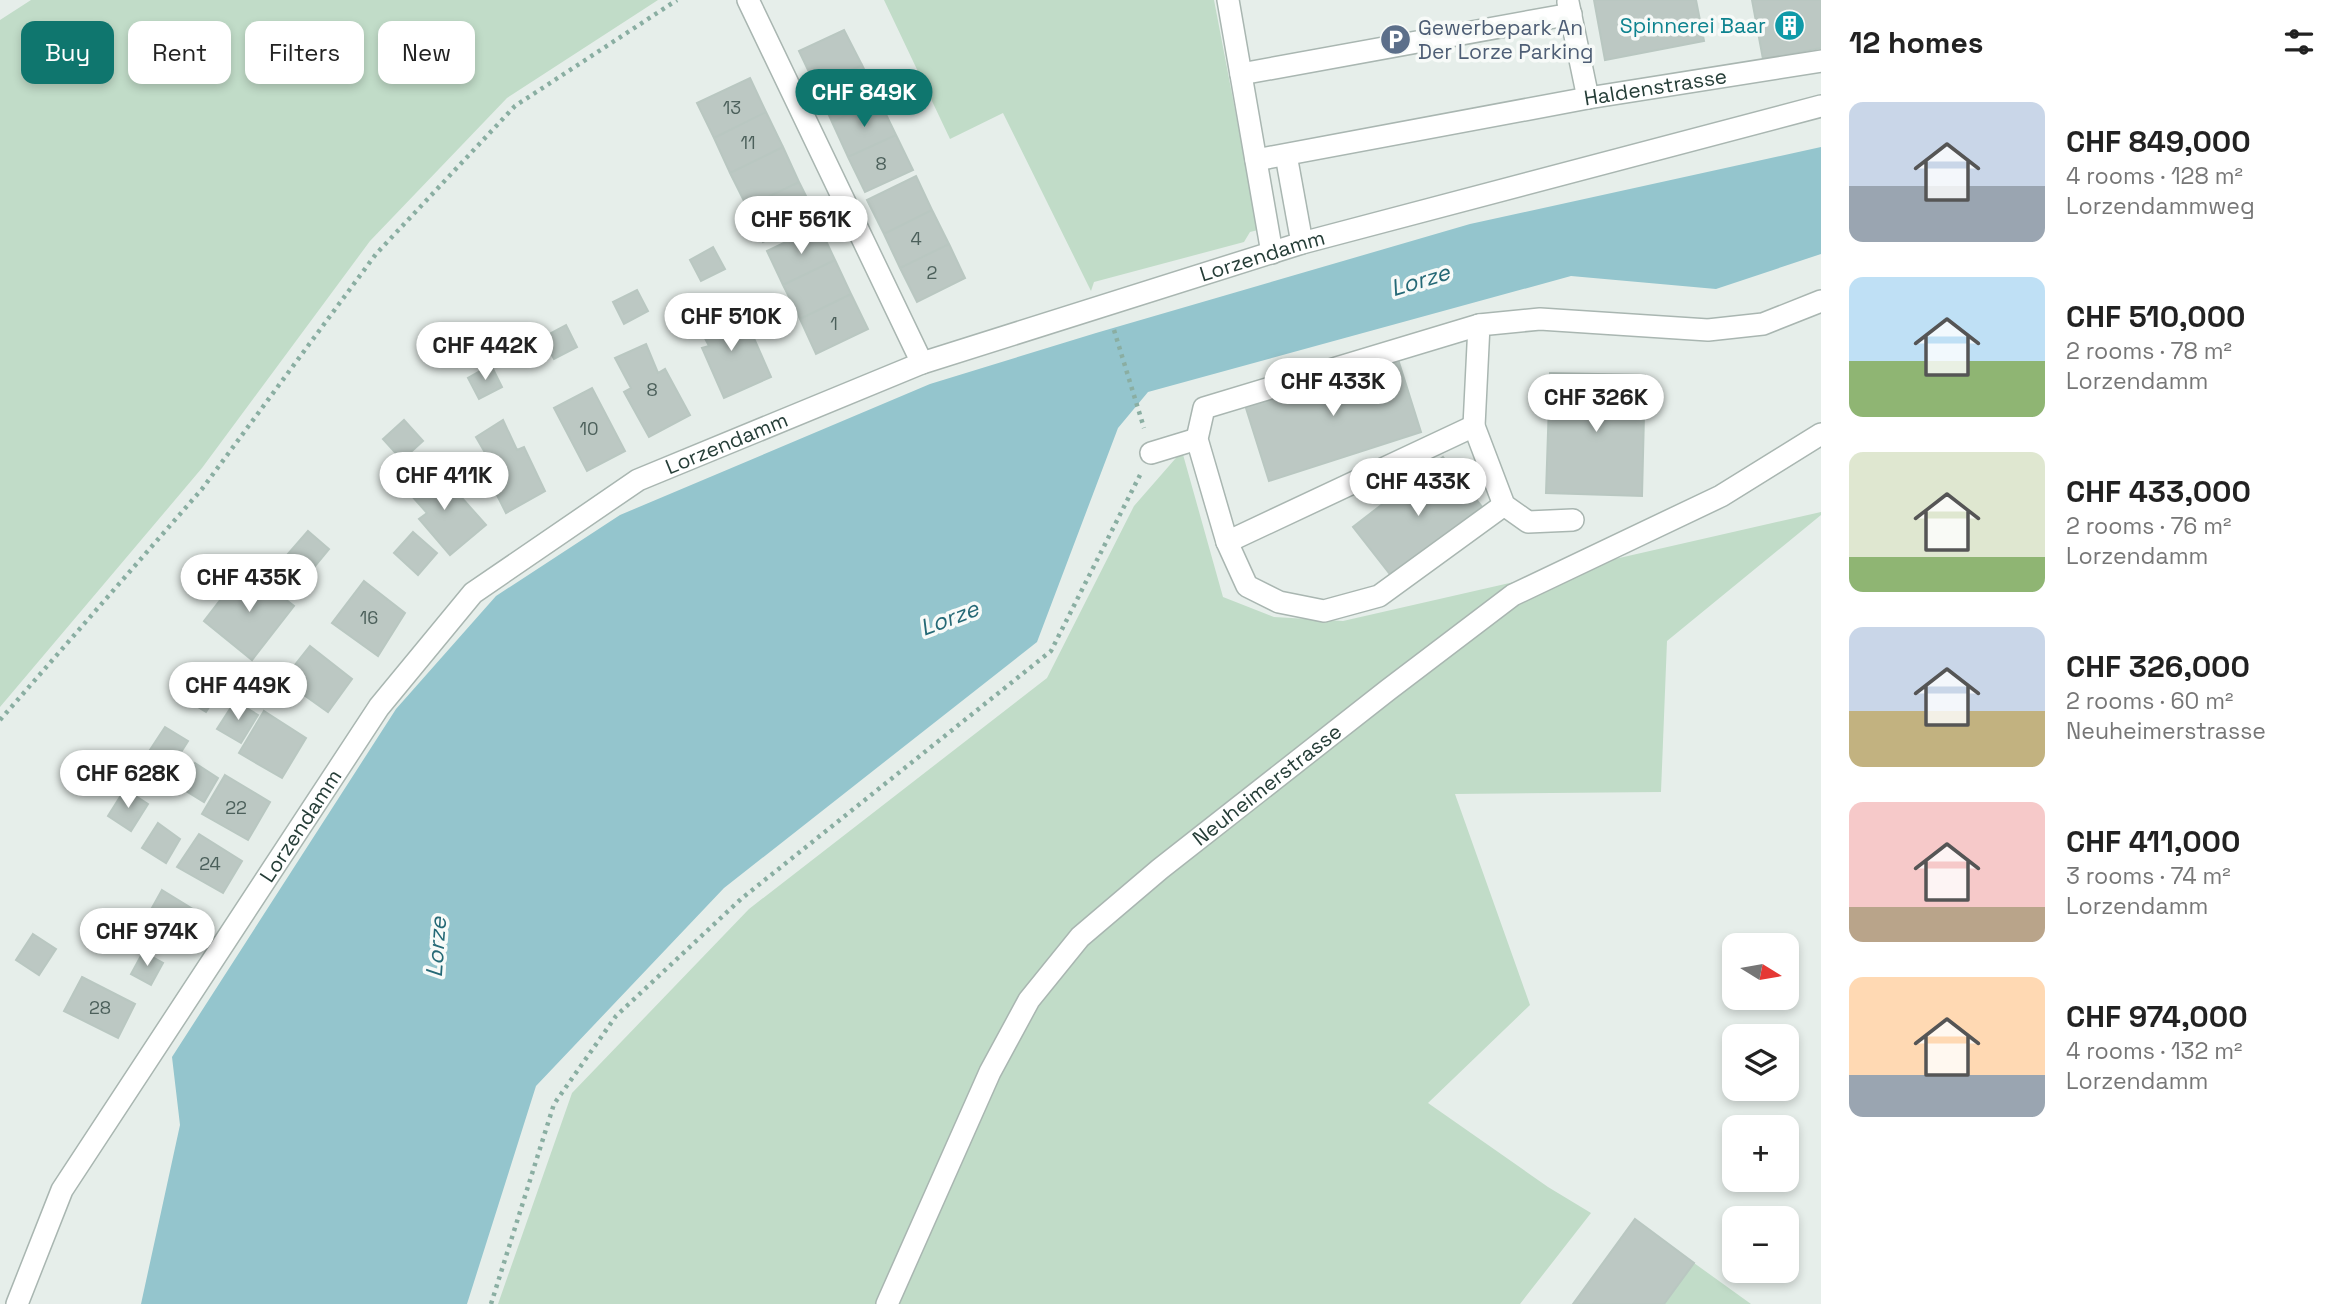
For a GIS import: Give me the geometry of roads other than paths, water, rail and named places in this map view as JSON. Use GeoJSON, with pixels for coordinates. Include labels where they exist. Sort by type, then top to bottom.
{"type":"FeatureCollection","features":[{"type":"Feature","properties":{"kind":"street"},"geometry":{"type":"LineString","coordinates":[[748,0],[922,363]]}},
{"type":"Feature","properties":{"kind":"street"},"geometry":{"type":"LineString","coordinates":[[1228,0],[1272,253]]}},
{"type":"Feature","properties":{"kind":"street"},"geometry":{"type":"LineString","coordinates":[[1241,74],[1569,7]]}},
{"type":"Feature","properties":{"kind":"street","name":"Haldenstrasse"},"geometry":{"type":"LineString","coordinates":[[1569,7],[1588,98],[1821,61]]}},
{"type":"Feature","properties":{"kind":"street"},"geometry":{"type":"LineString","coordinates":[[1256,160],[1588,98]]}},
{"type":"Feature","properties":{"kind":"street","name":"Lorzendamm"},"geometry":{"type":"LineString","coordinates":[[17,1304],[62,1190],[379,707],[473,593],[638,480],[922,363],[1302,243],[1821,106]]}},
{"type":"Feature","properties":{"kind":"street"},"geometry":{"type":"LineString","coordinates":[[1286,155],[1302,243]]}},
{"type":"Feature","properties":{"kind":"street"},"geometry":{"type":"LineString","coordinates":[[1504,505],[1378,596],[1324,611],[1279,602],[1247,586],[1227,542],[1197,439],[1204,408],[1479,324],[1540,320],[1708,330],[1763,324],[1821,301]]}},
{"type":"Feature","properties":{"kind":"street"},"geometry":{"type":"LineString","coordinates":[[1479,324],[1475,426],[1504,505],[1528,522],[1573,520]]}},
{"type":"Feature","properties":{"kind":"street"},"geometry":{"type":"LineString","coordinates":[[1227,542],[1475,426]]}},
{"type":"Feature","properties":{"kind":"street","name":"Neuheimerstrasse"},"geometry":{"type":"LineString","coordinates":[[887,1304],[997,1060],[1029,1000],[1080,937],[1160,869],[1513,595],[1721,496],[1821,434]]}},
{"type":"Feature","properties":{"kind":"street"},"geometry":{"type":"LineString","coordinates":[[1152,453],[1197,439]]}},
{"type":"Feature","properties":{"kind":"water","name":"Lorze"},"geometry":{"type":"Polygon","coordinates":[[[1821,147],[1821,254],[1716,289],[1571,276],[1148,392],[1118,428],[1037,642],[724,888],[536,1086],[467,1304],[141,1304],[180,1125],[172,1057],[396,709],[496,596],[620,515],[930,384],[1470,224],[1821,147]]]}},
{"type":"Feature","properties":{"kind":"place","name":"Spinnerei Baar"},"geometry":{"type":"Point","coordinates":[1789,26]}},
{"type":"Feature","properties":{"kind":"place","name":"Gewerbepark An Der Lorze Parking"},"geometry":{"type":"Point","coordinates":[1395,40]}}]}
